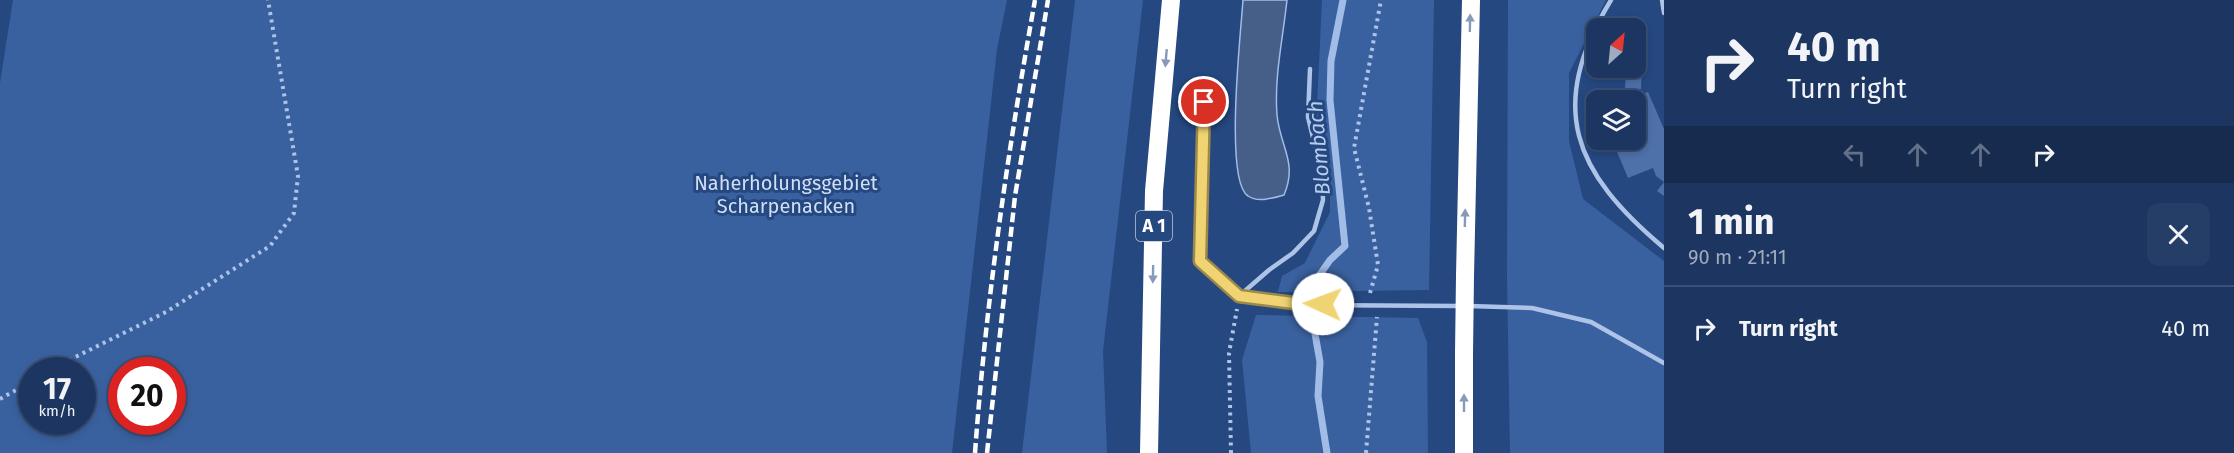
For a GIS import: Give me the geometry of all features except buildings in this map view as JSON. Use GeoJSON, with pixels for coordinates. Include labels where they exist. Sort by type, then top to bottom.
{"type":"FeatureCollection","features":[{"type":"Feature","properties":{"kind":"highway","name":"A 1"},"geometry":{"type":"LineString","coordinates":[[1149,453],[1154,191],[1171,0]]}},
{"type":"Feature","properties":{"kind":"highway"},"geometry":{"type":"LineString","coordinates":[[1464,453],[1471,0]]}},
{"type":"Feature","properties":{"kind":"lane"},"geometry":{"type":"LineString","coordinates":[[1611,0],[1598,23],[1576,78],[1578,138],[1594,175],[1617,206],[1664,248]]}},
{"type":"Feature","properties":{"kind":"lane"},"geometry":{"type":"LineString","coordinates":[[1662,0],[1664,13]]}},
{"type":"Feature","properties":{"kind":"lane"},"geometry":{"type":"LineString","coordinates":[[1239,296],[1293,253],[1314,231],[1323,192],[1322,175],[1308,117],[1311,69]]}},
{"type":"Feature","properties":{"kind":"lane"},"geometry":{"type":"LineString","coordinates":[[1204,102],[1200,261],[1239,296],[1301,304],[1532,308],[1592,322],[1664,363]]}},
{"type":"Feature","properties":{"kind":"path"},"geometry":{"type":"LineString","coordinates":[[75,357],[166,312],[270,246],[294,213],[298,176],[268,0]]}},
{"type":"Feature","properties":{"kind":"path"},"geometry":{"type":"LineString","coordinates":[[1367,304],[1378,265],[1369,208],[1354,148],[1381,0]]}},
{"type":"Feature","properties":{"kind":"path"},"geometry":{"type":"LineString","coordinates":[[1231,453],[1229,353],[1239,296]]}},
{"type":"Feature","properties":{"kind":"path"},"geometry":{"type":"LineString","coordinates":[[1366,453],[1378,304]]}},
{"type":"Feature","properties":{"kind":"path"},"geometry":{"type":"LineString","coordinates":[[0,399],[18,389]]}},
{"type":"Feature","properties":{"kind":"green space","name":"Naherholungsgebiet Scharpenacken"},"geometry":{"type":"Polygon","coordinates":[[[13,0],[1007,0],[997,49],[952,453],[0,453],[0,83],[13,0]]]}},
{"type":"Feature","properties":{"kind":"green space"},"geometry":{"type":"Polygon","coordinates":[[[1075,0],[1143,0],[1103,351],[1107,453],[1022,453],[1075,0]]]}},
{"type":"Feature","properties":{"kind":"green space"},"geometry":{"type":"Polygon","coordinates":[[[1322,0],[1434,0],[1429,290],[1278,292],[1282,276],[1305,263],[1330,212],[1330,177],[1316,128],[1322,0]]]}},
{"type":"Feature","properties":{"kind":"green space"},"geometry":{"type":"Polygon","coordinates":[[[1508,0],[1606,0],[1597,18],[1586,18],[1586,39],[1569,73],[1569,141],[1583,199],[1664,261],[1664,453],[1510,453],[1507,277],[1508,0]]]}},
{"type":"Feature","properties":{"kind":"green space"},"geometry":{"type":"Polygon","coordinates":[[[1256,315],[1418,318],[1427,342],[1428,453],[1251,453],[1242,360],[1256,315]]]}},
{"type":"Feature","properties":{"kind":"shaded area"},"geometry":{"type":"Polygon","coordinates":[[[1243,0],[1287,0],[1276,101],[1279,126],[1289,164],[1288,183],[1284,195],[1266,199],[1248,196],[1241,185],[1237,163],[1235,136],[1237,72],[1243,0]]]}},
{"type":"Feature","properties":{"kind":"waterway","name":"Blombach"},"geometry":{"type":"LineString","coordinates":[[1314,283],[1330,260],[1345,246],[1330,100],[1331,61],[1343,0]]}},
{"type":"Feature","properties":{"kind":"waterway","name":"Blombach"},"geometry":{"type":"LineString","coordinates":[[1314,328],[1320,362],[1318,396],[1327,453]]}},
{"type":"Feature","properties":{"kind":"railway"},"geometry":{"type":"LineString","coordinates":[[975,453],[985,339],[999,226],[1035,0]]}},
{"type":"Feature","properties":{"kind":"railway"},"geometry":{"type":"LineString","coordinates":[[987,453],[1015,196],[1048,0]]}},
{"type":"Feature","properties":{"kind":"route"},"geometry":{"type":"LineString","coordinates":[[1204,102],[1200,261],[1239,296],[1301,304],[1323,304]]}}]}
